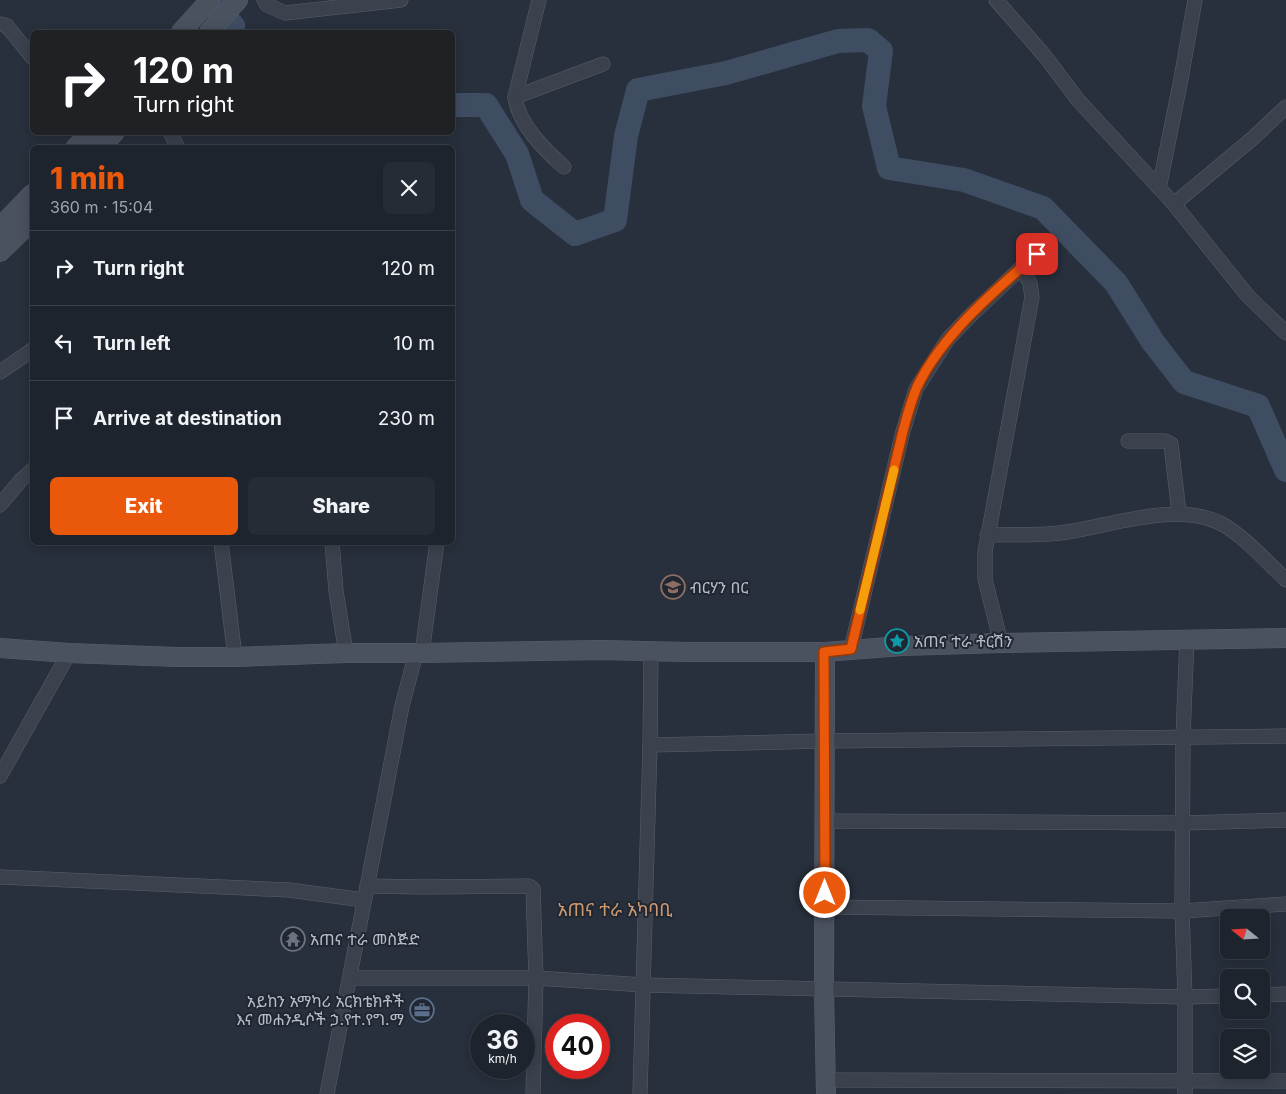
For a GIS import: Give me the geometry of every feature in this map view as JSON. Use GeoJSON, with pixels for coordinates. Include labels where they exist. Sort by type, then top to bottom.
{"type":"FeatureCollection","features":[{"type":"Feature","properties":{"kind":"main road"},"geometry":{"type":"LineString","coordinates":[[186,27],[210,0]]}},
{"type":"Feature","properties":{"kind":"main road"},"geometry":{"type":"LineString","coordinates":[[211,30],[235,3]]}},
{"type":"Feature","properties":{"kind":"main road"},"geometry":{"type":"LineString","coordinates":[[79,145],[87,135]]}},
{"type":"Feature","properties":{"kind":"main road"},"geometry":{"type":"LineString","coordinates":[[104,145],[112,135]]}},
{"type":"Feature","properties":{"kind":"main road"},"geometry":{"type":"LineString","coordinates":[[0,226],[30,196]]}},
{"type":"Feature","properties":{"kind":"main road"},"geometry":{"type":"LineString","coordinates":[[0,252],[30,223]]}},
{"type":"Feature","properties":{"kind":"main road"},"geometry":{"type":"LineString","coordinates":[[0,648],[178,658],[346,653],[602,650],[824,652],[851,649],[1001,643],[1286,638]]}},
{"type":"Feature","properties":{"kind":"main road"},"geometry":{"type":"LineString","coordinates":[[824,652],[824,990],[827,1087]]}},
{"type":"Feature","properties":{"kind":"street"},"geometry":{"type":"LineString","coordinates":[[264,0],[267,5],[285,13],[401,0]]}},
{"type":"Feature","properties":{"kind":"street"},"geometry":{"type":"LineString","coordinates":[[539,0],[515,97],[519,112],[526,125],[552,156],[564,167]]}},
{"type":"Feature","properties":{"kind":"street"},"geometry":{"type":"LineString","coordinates":[[996,0],[1044,55],[1078,100],[1174,204],[1247,295],[1286,333]]}},
{"type":"Feature","properties":{"kind":"street"},"geometry":{"type":"LineString","coordinates":[[1159,188],[1195,0]]}},
{"type":"Feature","properties":{"kind":"street"},"geometry":{"type":"LineString","coordinates":[[0,24],[7,26],[30,55]]}},
{"type":"Feature","properties":{"kind":"street"},"geometry":{"type":"LineString","coordinates":[[515,97],[603,64]]}},
{"type":"Feature","properties":{"kind":"street"},"geometry":{"type":"LineString","coordinates":[[1174,204],[1253,138],[1286,107]]}},
{"type":"Feature","properties":{"kind":"street"},"geometry":{"type":"LineString","coordinates":[[851,649],[903,431],[916,389],[948,339],[1037,254]]}},
{"type":"Feature","properties":{"kind":"street"},"geometry":{"type":"LineString","coordinates":[[1001,643],[985,580],[985,552],[1032,297],[1030,282],[1021,268]]}},
{"type":"Feature","properties":{"kind":"street"},"geometry":{"type":"LineString","coordinates":[[0,372],[30,352]]}},
{"type":"Feature","properties":{"kind":"street"},"geometry":{"type":"LineString","coordinates":[[1128,441],[1165,441],[1171,444],[1179,513]]}},
{"type":"Feature","properties":{"kind":"street"},"geometry":{"type":"LineString","coordinates":[[0,505],[15,486],[30,472]]}},
{"type":"Feature","properties":{"kind":"street"},"geometry":{"type":"LineString","coordinates":[[987,534],[1059,533],[1101,524],[1179,513],[1204,517],[1221,524],[1252,547],[1286,580]]}},
{"type":"Feature","properties":{"kind":"street"},"geometry":{"type":"LineString","coordinates":[[221,545],[235,657]]}},
{"type":"Feature","properties":{"kind":"street"},"geometry":{"type":"LineString","coordinates":[[332,545],[336,591],[346,653]]}},
{"type":"Feature","properties":{"kind":"street"},"geometry":{"type":"LineString","coordinates":[[327,1094],[402,706],[419,653],[437,556],[437,545]]}},
{"type":"Feature","properties":{"kind":"street"},"geometry":{"type":"LineString","coordinates":[[1185,1094],[1185,997],[1182,911],[1183,736],[1187,639]]}},
{"type":"Feature","properties":{"kind":"street"},"geometry":{"type":"LineString","coordinates":[[640,1094],[651,651]]}},
{"type":"Feature","properties":{"kind":"street"},"geometry":{"type":"LineString","coordinates":[[0,776],[69,653]]}},
{"type":"Feature","properties":{"kind":"street"},"geometry":{"type":"LineString","coordinates":[[650,745],[825,741],[1286,736]]}},
{"type":"Feature","properties":{"kind":"street"},"geometry":{"type":"LineString","coordinates":[[825,821],[1183,823],[1286,820]]}},
{"type":"Feature","properties":{"kind":"street"},"geometry":{"type":"LineString","coordinates":[[0,877],[366,893],[423,887],[529,886],[533,890],[534,896],[536,978],[534,1094]]}},
{"type":"Feature","properties":{"kind":"street"},"geometry":{"type":"LineString","coordinates":[[825,907],[1182,911],[1286,904]]}},
{"type":"Feature","properties":{"kind":"street"},"geometry":{"type":"LineString","coordinates":[[350,978],[536,978],[644,985],[824,990],[1220,996]]}},
{"type":"Feature","properties":{"kind":"street"},"geometry":{"type":"LineString","coordinates":[[1270,995],[1286,994]]}},
{"type":"Feature","properties":{"kind":"street"},"geometry":{"type":"LineString","coordinates":[[827,1087],[1185,1080],[1286,1081]]}},
{"type":"Feature","properties":{"kind":"waterway"},"geometry":{"type":"LineString","coordinates":[[209,0],[233,26],[231,30]]}},
{"type":"Feature","properties":{"kind":"waterway"},"geometry":{"type":"LineString","coordinates":[[455,105],[486,105],[517,154],[532,200],[575,234],[615,220],[626,136],[638,90],[726,73],[838,41],[868,40],[881,51],[874,106],[889,168],[964,180],[1043,208],[1116,283],[1153,342],[1184,382],[1258,406],[1286,470]]}},
{"type":"Feature","properties":{"kind":"slow traffic"},"geometry":{"type":"LineString","coordinates":[[860,610],[894,470]]}},
{"type":"Feature","properties":{"kind":"place","name":"ብርሃን በር"},"geometry":{"type":"Point","coordinates":[673,587]}},
{"type":"Feature","properties":{"kind":"place","name":"አጠና ተራ ቶርሽን"},"geometry":{"type":"Point","coordinates":[897,641]}},
{"type":"Feature","properties":{"kind":"place","name":"አጠና ተራ መስጅድ"},"geometry":{"type":"Point","coordinates":[293,939]}},
{"type":"Feature","properties":{"kind":"place","name":"አይከን አማካሪ አርክቴክቶች እና መሐንዲሶች ኃ.የተ.የግ.ማ"},"geometry":{"type":"Point","coordinates":[422,1010]}},
{"type":"Feature","properties":{"kind":"district","name":"አጠና ተራ አካባቢ"},"geometry":{"type":"Point","coordinates":[615,909]}},
{"type":"Feature","properties":{"kind":"route"},"geometry":{"type":"LineString","coordinates":[[825,893],[824,652],[851,649],[903,431],[916,389],[948,339],[996,290],[1037,254]]}}]}
